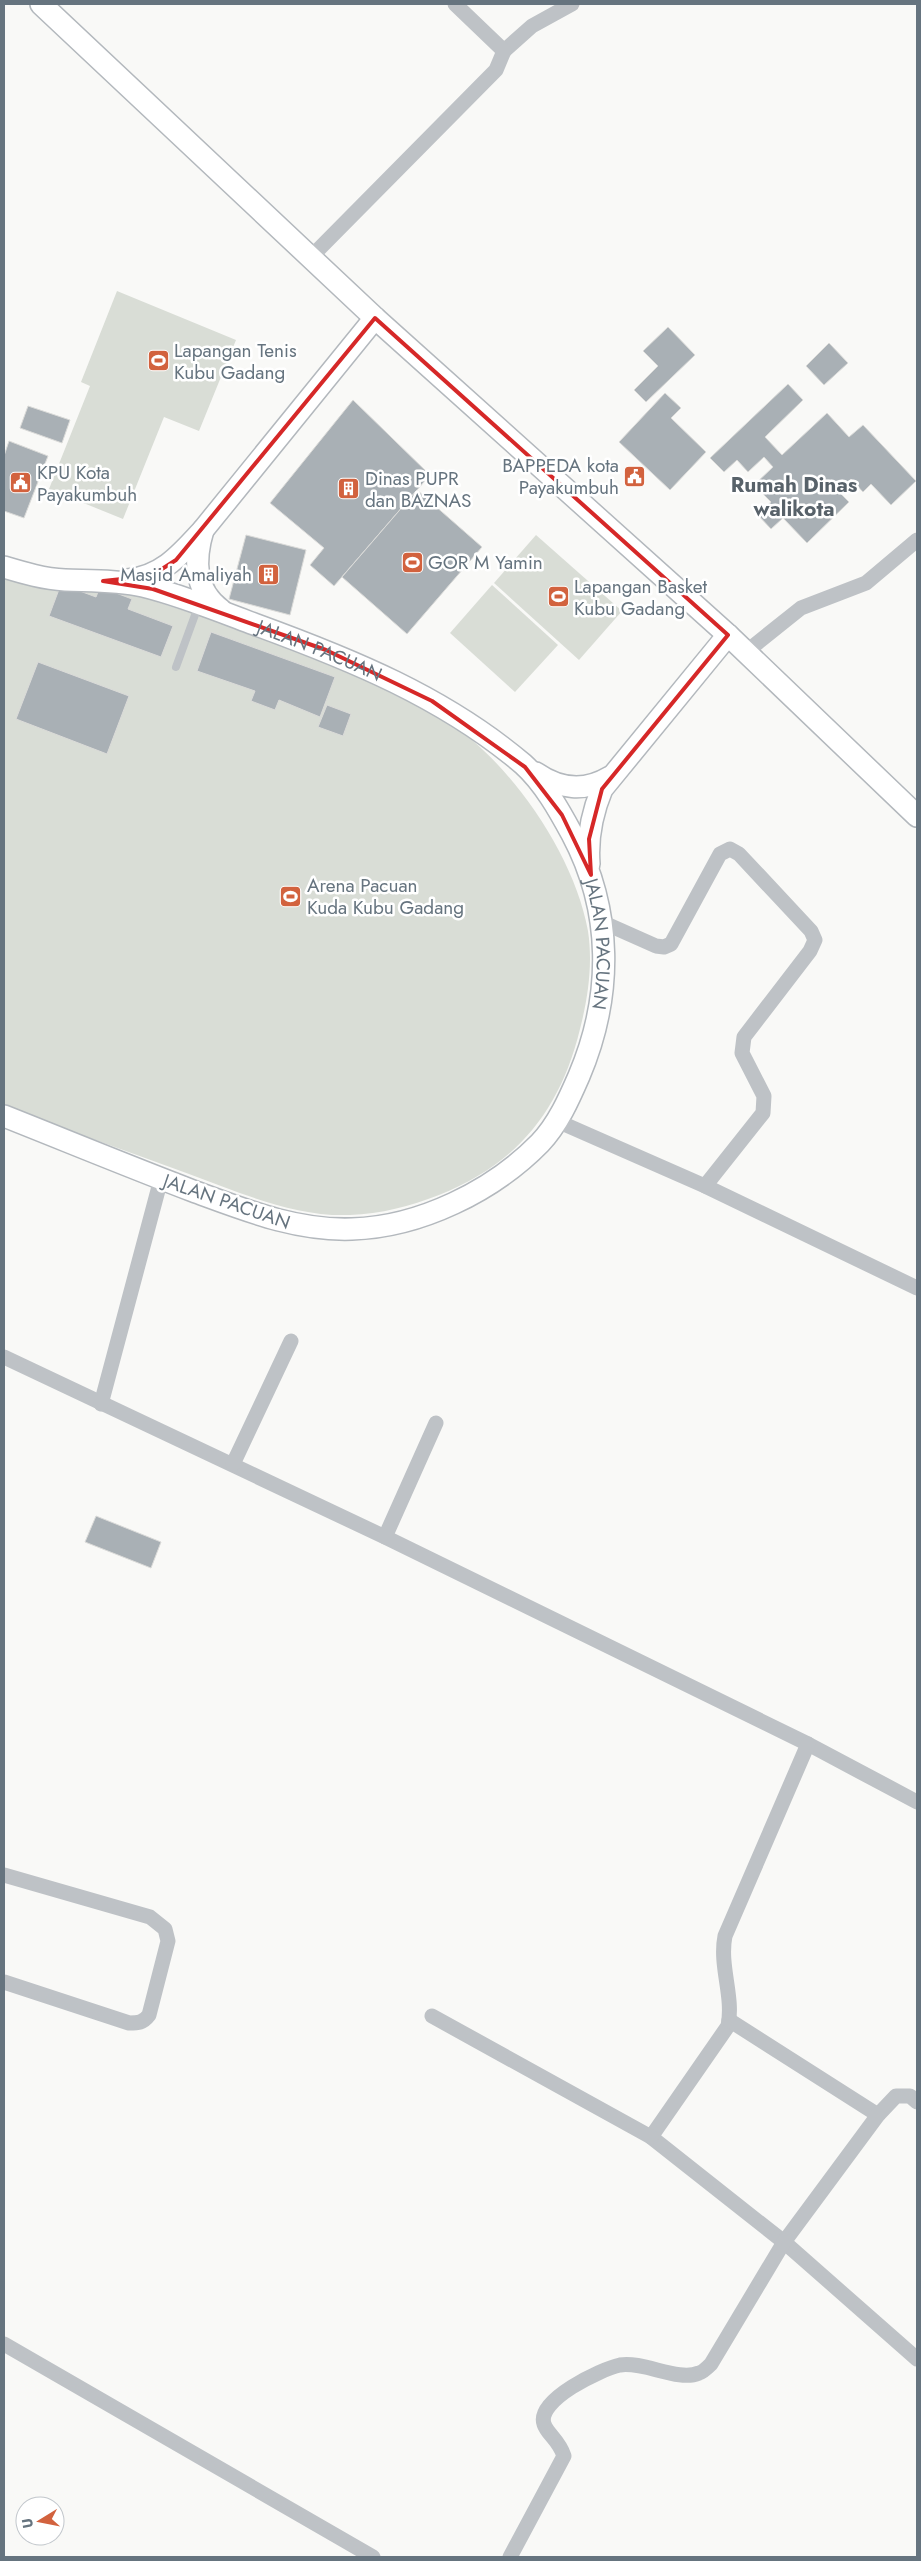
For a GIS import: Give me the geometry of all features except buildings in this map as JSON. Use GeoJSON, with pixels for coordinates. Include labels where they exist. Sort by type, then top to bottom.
{"type":"FeatureCollection","features":[{"type":"Feature","properties":{"kind":"street"},"geometry":{"type":"LineString","coordinates":[[41,4],[375,318],[728,635],[917,816]]}},
{"type":"Feature","properties":{"kind":"street"},"geometry":{"type":"LineString","coordinates":[[455,4],[504,51]]}},
{"type":"Feature","properties":{"kind":"street"},"geometry":{"type":"LineString","coordinates":[[311,257],[496,70],[504,51],[532,26],[572,4]]}},
{"type":"Feature","properties":{"kind":"street"},"geometry":{"type":"LineString","coordinates":[[103,580],[138,579],[163,570],[176,560],[203,530],[375,318]]}},
{"type":"Feature","properties":{"kind":"street"},"geometry":{"type":"LineString","coordinates":[[203,530],[197,562],[198,578],[212,603],[225,613]]}},
{"type":"Feature","properties":{"kind":"street"},"geometry":{"type":"LineString","coordinates":[[746,652],[801,608],[866,583],[917,540]]}},
{"type":"Feature","properties":{"kind":"street","name":"JALAN PACUAN"},"geometry":{"type":"LineString","coordinates":[[4,567],[51,578],[103,580],[138,585],[199,604],[326,650],[377,672],[432,701],[472,726],[526,767],[546,791],[562,815],[590,875],[602,922],[604,981],[600,1012],[582,1069],[557,1120],[541,1141],[489,1183],[466,1196],[421,1216],[376,1227],[332,1229],[290,1223],[254,1213],[161,1179],[4,1116]]}},
{"type":"Feature","properties":{"kind":"street"},"geometry":{"type":"LineString","coordinates":[[590,875],[589,839],[592,819],[596,803],[610,777],[728,635]]}},
{"type":"Feature","properties":{"kind":"street"},"geometry":{"type":"LineString","coordinates":[[526,767],[555,784],[568,787],[589,787],[610,777]]}},
{"type":"Feature","properties":{"kind":"street"},"geometry":{"type":"LineString","coordinates":[[602,922],[656,946],[664,947],[671,944],[720,854],[730,849],[740,854],[811,931],[815,940],[810,951],[744,1037],[742,1053],[764,1096],[763,1113],[705,1186]]}},
{"type":"Feature","properties":{"kind":"street"},"geometry":{"type":"LineString","coordinates":[[557,1120],[705,1186],[917,1288]]}},
{"type":"Feature","properties":{"kind":"street"},"geometry":{"type":"LineString","coordinates":[[101,1404],[161,1179]]}},
{"type":"Feature","properties":{"kind":"street"},"geometry":{"type":"LineString","coordinates":[[233,1464],[291,1341]]}},
{"type":"Feature","properties":{"kind":"street"},"geometry":{"type":"LineString","coordinates":[[4,1357],[385,1537],[808,1744],[917,1802]]}},
{"type":"Feature","properties":{"kind":"street"},"geometry":{"type":"LineString","coordinates":[[385,1537],[436,1423]]}},
{"type":"Feature","properties":{"kind":"street"},"geometry":{"type":"LineString","coordinates":[[651,2137],[726,2031],[729,2020],[723,1954],[725,1936],[808,1744]]}},
{"type":"Feature","properties":{"kind":"street"},"geometry":{"type":"LineString","coordinates":[[4,1875],[150,1917],[165,1929],[168,1941],[149,2015],[144,2021],[138,2023],[129,2023],[4,1982]]}},
{"type":"Feature","properties":{"kind":"street"},"geometry":{"type":"LineString","coordinates":[[432,2016],[651,2137],[784,2242],[917,2359]]}},
{"type":"Feature","properties":{"kind":"street"},"geometry":{"type":"LineString","coordinates":[[729,2020],[878,2115]]}},
{"type":"Feature","properties":{"kind":"street"},"geometry":{"type":"LineString","coordinates":[[510,2557],[564,2456],[561,2445],[544,2425],[543,2415],[554,2398],[600,2372],[620,2365],[640,2364],[684,2374],[698,2374],[711,2364],[784,2242],[878,2115],[896,2096],[910,2096],[917,2102]]}},
{"type":"Feature","properties":{"kind":"street"},"geometry":{"type":"LineString","coordinates":[[4,2344],[373,2557]]}},
{"type":"Feature","properties":{"kind":"lane"},"geometry":{"type":"LineString","coordinates":[[176,667],[199,604]]}},
{"type":"Feature","properties":{"kind":"highlighted area"},"geometry":{"type":"Polygon","coordinates":[[[375,318],[728,635],[602,789],[589,839],[591,875],[562,815],[525,767],[432,701],[326,650],[153,589],[103,581],[151,576],[176,560],[375,318]]]}},
{"type":"Feature","properties":{"kind":"shaded area"},"geometry":{"type":"Polygon","coordinates":[[[117,291],[236,340],[199,431],[164,417],[123,519],[49,489],[90,386],[81,382],[117,291]]]}},
{"type":"Feature","properties":{"kind":"shaded area","name":"Lapangan Basket Kubu Gadang"},"geometry":{"type":"Polygon","coordinates":[[[536,535],[622,611],[579,660],[494,583],[536,535]]]}},
{"type":"Feature","properties":{"kind":"shaded area","name":"Arena Pacuan Kuda Kubu Gadang"},"geometry":{"type":"Polygon","coordinates":[[[4,571],[131,594],[232,627],[307,655],[379,687],[450,724],[472,740],[510,779],[545,826],[560,852],[582,905],[588,931],[590,956],[589,981],[585,1005],[571,1058],[560,1085],[547,1109],[531,1131],[513,1150],[491,1168],[467,1182],[428,1199],[395,1209],[373,1213],[329,1215],[288,1208],[248,1196],[4,1107],[4,571]]]}},
{"type":"Feature","properties":{"kind":"shaded area","name":"Lapangan Basket Kubu Gadang"},"geometry":{"type":"Polygon","coordinates":[[[492,585],[558,645],[515,692],[450,633],[492,585]]]}},
{"type":"Feature","properties":{"kind":"place","name":"Lapangan Tenis Kubu Gadang"},"geometry":{"type":"Point","coordinates":[158,361]}},
{"type":"Feature","properties":{"kind":"place","name":"BAPPEDA kota Payakumbuh"},"geometry":{"type":"Point","coordinates":[635,476]}},
{"type":"Feature","properties":{"kind":"place","name":"KPU Kota Payakumbuh"},"geometry":{"type":"Point","coordinates":[21,483]}},
{"type":"Feature","properties":{"kind":"place","name":"Dinas PUPR dan BAZNAS"},"geometry":{"type":"Point","coordinates":[349,489]}},
{"type":"Feature","properties":{"kind":"place","name":"GOR M Yamin"},"geometry":{"type":"Point","coordinates":[412,562]}},
{"type":"Feature","properties":{"kind":"place","name":"Masjid Amaliyah"},"geometry":{"type":"Point","coordinates":[268,574]}},
{"type":"Feature","properties":{"kind":"place","name":"Lapangan Basket Kubu Gadang"},"geometry":{"type":"Point","coordinates":[558,597]}},
{"type":"Feature","properties":{"kind":"place","name":"Arena Pacuan Kuda Kubu Gadang"},"geometry":{"type":"Point","coordinates":[291,896]}},
{"type":"Feature","properties":{"kind":"district","name":"Rumah Dinas walikota"},"geometry":{"type":"Point","coordinates":[794,497]}}]}
